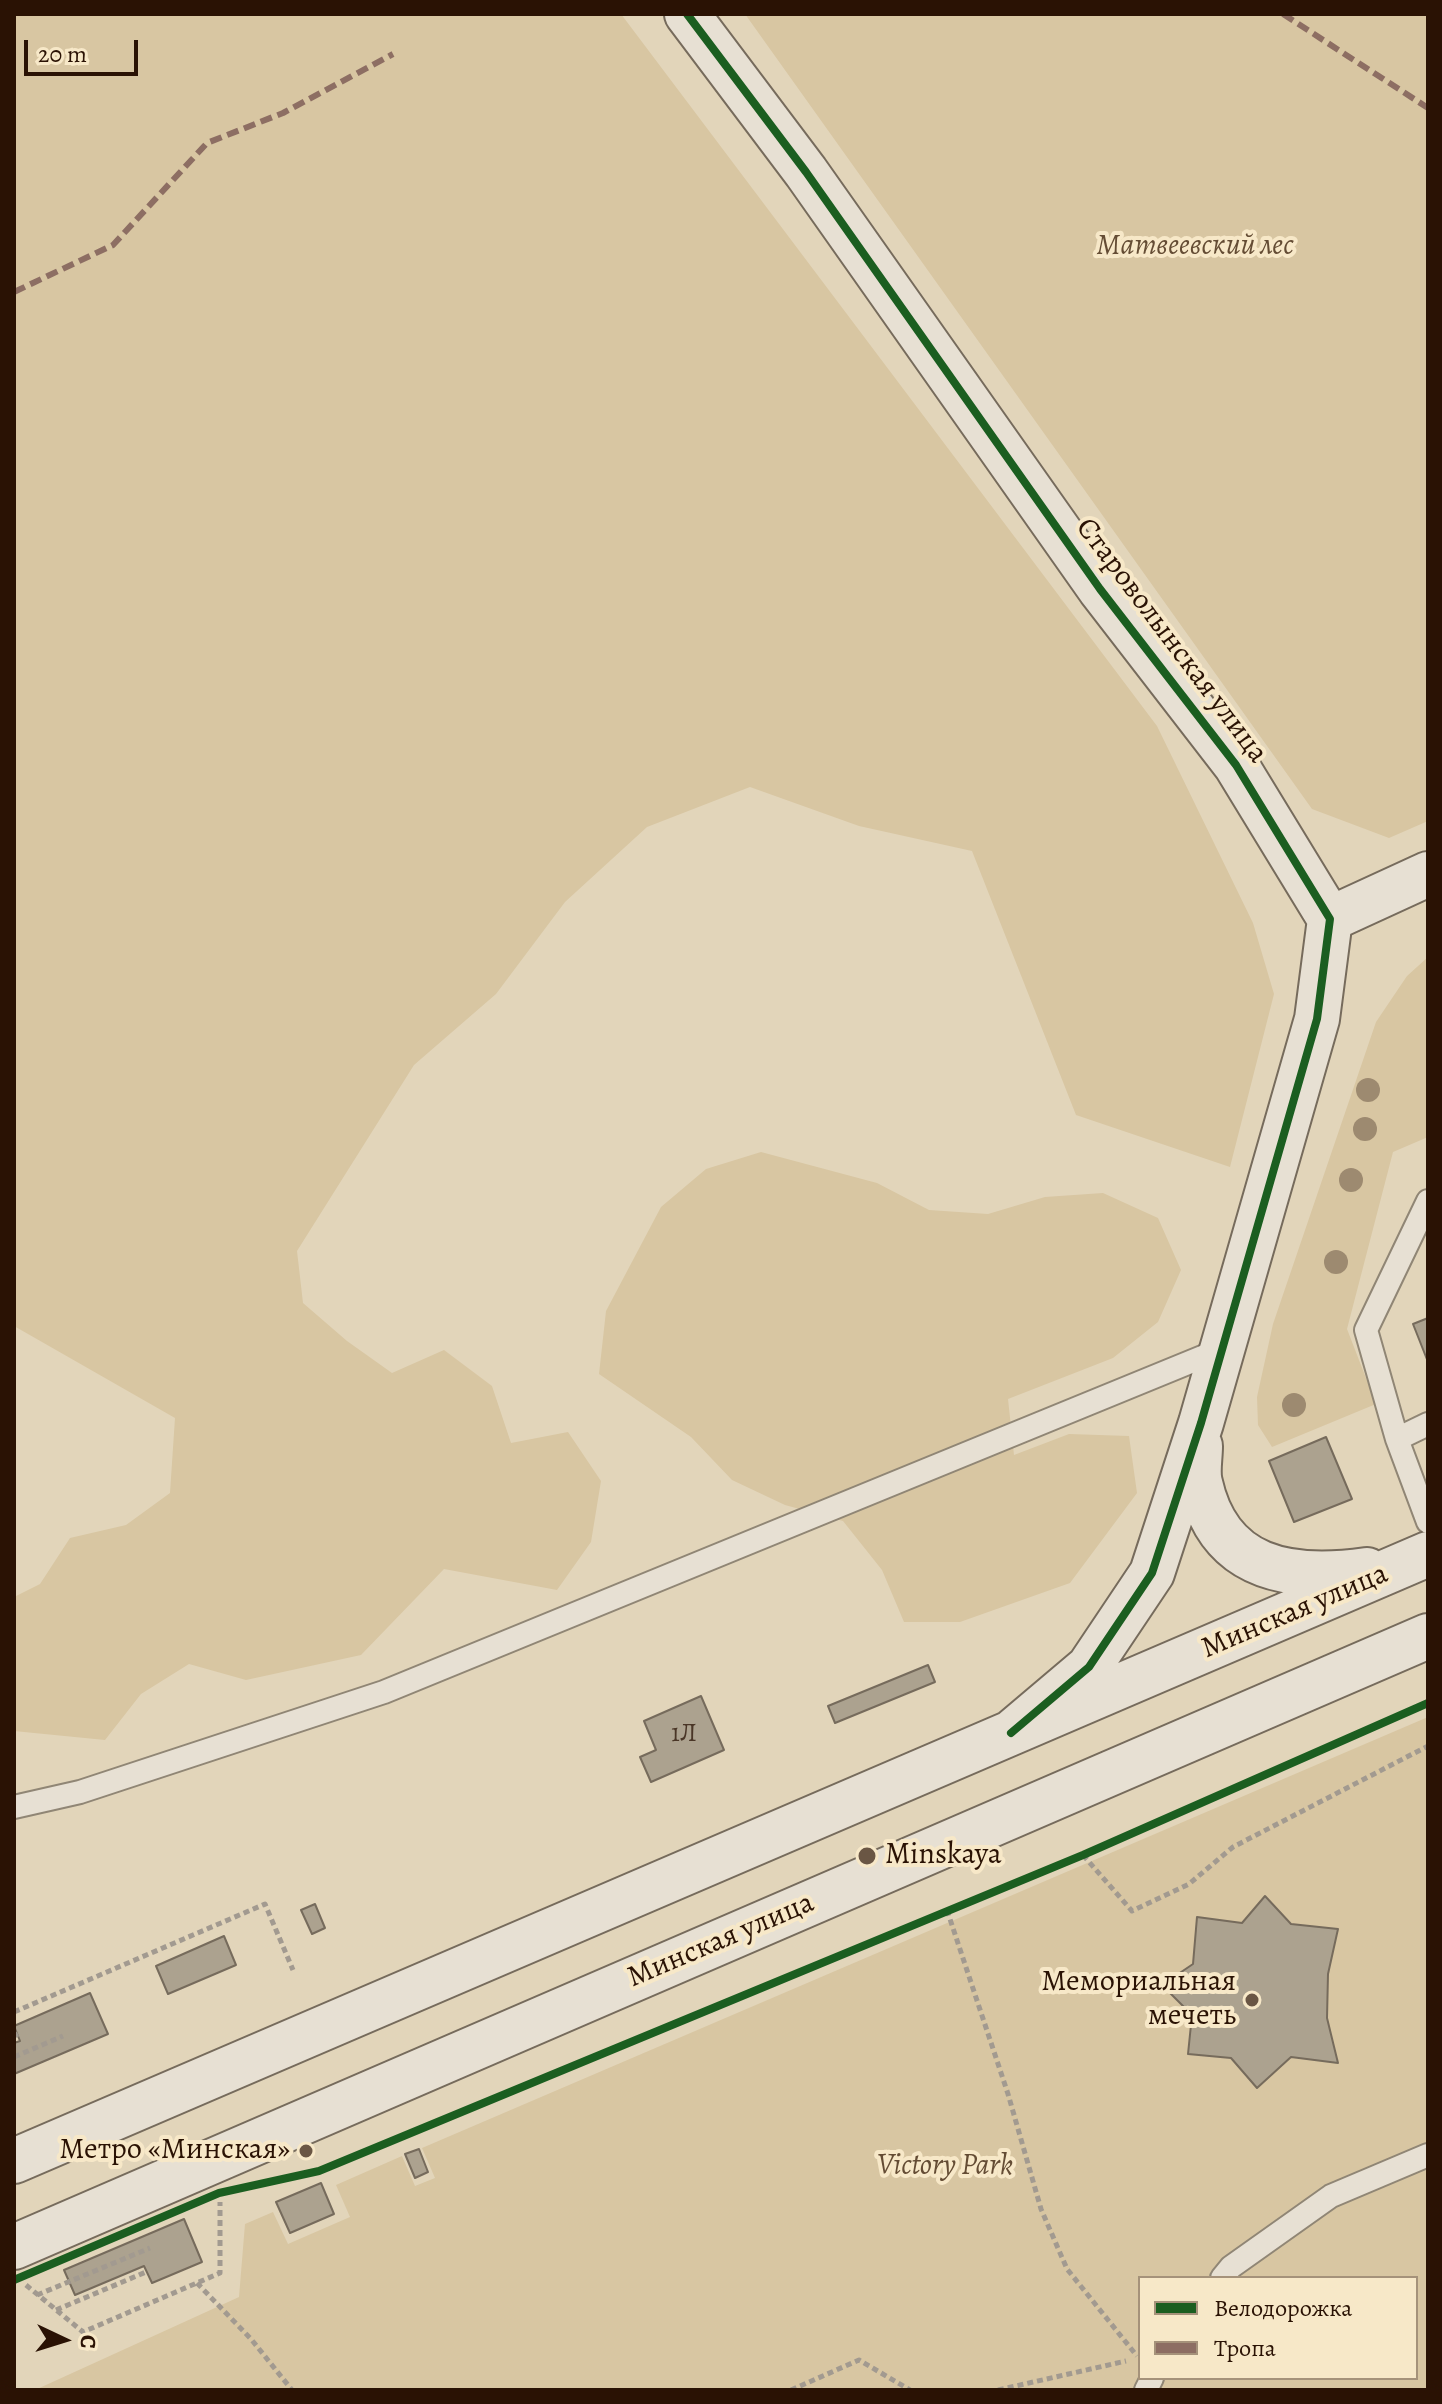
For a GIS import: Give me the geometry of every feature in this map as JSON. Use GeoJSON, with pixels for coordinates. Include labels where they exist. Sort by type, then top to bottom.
{"type":"FeatureCollection","features":[{"type":"Feature","properties":{"kind":"main road","name":"Староволынская улица"},"geometry":{"type":"LineString","coordinates":[[687,14],[806,172],[1100,589],[1236,765],[1330,919]]}},
{"type":"Feature","properties":{"kind":"main road"},"geometry":{"type":"LineString","coordinates":[[1011,1733],[1089,1667],[1152,1573],[1201,1423],[1317,1019],[1330,919],[1428,874]]}},
{"type":"Feature","properties":{"kind":"main road"},"geometry":{"type":"LineString","coordinates":[[1201,1423],[1199,1481],[1212,1521],[1227,1541],[1258,1564],[1296,1573],[1347,1573],[1416,1560]]}},
{"type":"Feature","properties":{"kind":"main road","name":"Минская улица"},"geometry":{"type":"LineString","coordinates":[[14,2161],[1416,1560]]}},
{"type":"Feature","properties":{"kind":"main road","name":"Минская улица"},"geometry":{"type":"LineString","coordinates":[[16,2262],[1425,1641]]}},
{"type":"Feature","properties":{"kind":"lane"},"geometry":{"type":"LineString","coordinates":[[1428,1201],[1366,1330],[1397,1439],[1428,1522]]}},
{"type":"Feature","properties":{"kind":"lane"},"geometry":{"type":"LineString","coordinates":[[14,1807],[80,1792],[384,1692],[1222,1349]]}},
{"type":"Feature","properties":{"kind":"lane"},"geometry":{"type":"LineString","coordinates":[[1397,1439],[1428,1424]]}},
{"type":"Feature","properties":{"kind":"lane"},"geometry":{"type":"LineString","coordinates":[[1224,2276],[1231,2267],[1331,2196],[1428,2155]]}},
{"type":"Feature","properties":{"kind":"path"},"geometry":{"type":"LineString","coordinates":[[1083,1855],[1132,1911],[1189,1884],[1233,1847],[1428,1746]]}},
{"type":"Feature","properties":{"kind":"path"},"geometry":{"type":"LineString","coordinates":[[14,2012],[265,1904],[293,1970]]}},
{"type":"Feature","properties":{"kind":"path"},"geometry":{"type":"LineString","coordinates":[[947,1910],[1008,2094],[1041,2209],[1056,2245],[1067,2269],[1138,2357],[998,2390]]}},
{"type":"Feature","properties":{"kind":"path"},"geometry":{"type":"LineString","coordinates":[[14,2057],[63,2036]]}},
{"type":"Feature","properties":{"kind":"path"},"geometry":{"type":"LineString","coordinates":[[16,2262],[37,2295],[83,2332],[220,2273],[219,2193]]}},
{"type":"Feature","properties":{"kind":"path"},"geometry":{"type":"LineString","coordinates":[[37,2295],[150,2248]]}},
{"type":"Feature","properties":{"kind":"path"},"geometry":{"type":"LineString","coordinates":[[56,2310],[146,2272]]}},
{"type":"Feature","properties":{"kind":"path"},"geometry":{"type":"LineString","coordinates":[[197,2283],[251,2339],[292,2390]]}},
{"type":"Feature","properties":{"kind":"path"},"geometry":{"type":"LineString","coordinates":[[791,2390],[859,2360],[910,2390]]}},
{"type":"Feature","properties":{"kind":"green space"},"geometry":{"type":"Polygon","coordinates":[[[14,14],[621,14],[1157,726],[1253,923],[1274,994],[1230,1167],[1076,1115],[972,851],[859,826],[750,787],[647,827],[565,902],[496,994],[414,1065],[297,1251],[303,1303],[347,1341],[392,1373],[444,1350],[492,1386],[511,1443],[568,1432],[601,1481],[591,1542],[557,1590],[444,1569],[361,1655],[246,1680],[189,1664],[141,1694],[105,1740],[14,1731],[14,1597],[40,1584],[70,1538],[126,1525],[170,1493],[175,1418],[14,1326],[14,14]]]}},
{"type":"Feature","properties":{"kind":"green space","name":"Матвеевский лес"},"geometry":{"type":"Polygon","coordinates":[[[745,14],[1428,14],[1428,821],[1389,838],[1312,809],[745,14]]]}},
{"type":"Feature","properties":{"kind":"green space"},"geometry":{"type":"Polygon","coordinates":[[[1428,957],[1428,1137],[1393,1152],[1347,1329],[1376,1404],[1272,1447],[1258,1425],[1257,1397],[1273,1324],[1376,1022],[1407,976],[1428,957]]]}},
{"type":"Feature","properties":{"kind":"green space"},"geometry":{"type":"Polygon","coordinates":[[[761,1152],[877,1183],[929,1210],[988,1214],[1045,1197],[1103,1193],[1158,1218],[1181,1270],[1158,1322],[1113,1358],[1008,1399],[1014,1455],[1069,1434],[1129,1436],[1137,1493],[1070,1583],[960,1622],[904,1622],[882,1570],[843,1521],[785,1505],[732,1480],[691,1437],[599,1374],[606,1311],[661,1207],[706,1169],[761,1152]]]}},
{"type":"Feature","properties":{"kind":"green space","name":"Victory Park"},"geometry":{"type":"Polygon","coordinates":[[[1428,1717],[1428,2390],[35,2390],[239,2297],[245,2224],[273,2212],[288,2244],[350,2217],[336,2185],[402,2156],[415,2186],[435,2178],[422,2148],[1428,1717]]]}},
{"type":"Feature","properties":{"kind":"building"},"geometry":{"type":"Polygon","coordinates":[[[1428,1318],[1428,1362],[1413,1324],[1428,1318]]]}},
{"type":"Feature","properties":{"kind":"building"},"geometry":{"type":"Polygon","coordinates":[[[1326,1437],[1352,1499],[1294,1522],[1269,1461],[1326,1437]]]}},
{"type":"Feature","properties":{"kind":"building"},"geometry":{"type":"Polygon","coordinates":[[[928,1665],[935,1682],[835,1723],[828,1706],[928,1665]]]}},
{"type":"Feature","properties":{"kind":"building"},"geometry":{"type":"Polygon","coordinates":[[[701,1696],[724,1750],[651,1782],[640,1757],[656,1750],[644,1721],[701,1696]]]}},
{"type":"Feature","properties":{"kind":"building","name":"Мемориальная мечеть"},"geometry":{"type":"Polygon","coordinates":[[[1265,1896],[1291,1924],[1338,1929],[1328,1974],[1327,2018],[1338,2063],[1291,2057],[1257,2088],[1231,2058],[1188,2054],[1192,2015],[1162,1985],[1193,1964],[1197,1917],[1242,1923],[1265,1896]]]}},
{"type":"Feature","properties":{"kind":"building"},"geometry":{"type":"Polygon","coordinates":[[[315,1904],[325,1928],[312,1934],[301,1910],[315,1904]]]}},
{"type":"Feature","properties":{"kind":"building"},"geometry":{"type":"Polygon","coordinates":[[[224,1936],[236,1965],[168,1994],[156,1966],[224,1936]]]}},
{"type":"Feature","properties":{"kind":"building"},"geometry":{"type":"Polygon","coordinates":[[[90,1993],[108,2034],[14,2074],[14,2043],[20,2041],[14,2026],[90,1993]]]}},
{"type":"Feature","properties":{"kind":"building"},"geometry":{"type":"Polygon","coordinates":[[[419,2149],[428,2172],[415,2178],[405,2154],[419,2149]]]}},
{"type":"Feature","properties":{"kind":"building"},"geometry":{"type":"Polygon","coordinates":[[[321,2183],[334,2214],[290,2233],[276,2202],[321,2183]]]}},
{"type":"Feature","properties":{"kind":"building"},"geometry":{"type":"Polygon","coordinates":[[[184,2219],[202,2262],[152,2283],[144,2266],[75,2295],[64,2270],[184,2219]]]}},
{"type":"Feature","properties":{"kind":"marked path"},"geometry":{"type":"LineString","coordinates":[[1283,14],[1428,108]]}},
{"type":"Feature","properties":{"kind":"marked path"},"geometry":{"type":"LineString","coordinates":[[14,292],[113,245],[207,143],[283,113],[393,54]]}},
{"type":"Feature","properties":{"kind":"cycle path"},"geometry":{"type":"LineString","coordinates":[[687,14],[806,172],[1100,589],[1236,765],[1330,919],[1317,1019],[1201,1423],[1152,1573],[1089,1667],[1011,1733]]}},
{"type":"Feature","properties":{"kind":"cycle path"},"geometry":{"type":"LineString","coordinates":[[14,2280],[219,2193],[319,2171],[1083,1855],[1428,1703]]}},
{"type":"Feature","properties":{"kind":"place","name":"Minskaya"},"geometry":{"type":"Point","coordinates":[867,1856]}},
{"type":"Feature","properties":{"kind":"place","name":"Мемориальная мечеть"},"geometry":{"type":"Point","coordinates":[1252,2000]}},
{"type":"Feature","properties":{"kind":"place","name":"Метро «Минская»"},"geometry":{"type":"Point","coordinates":[306,2151]}}]}
